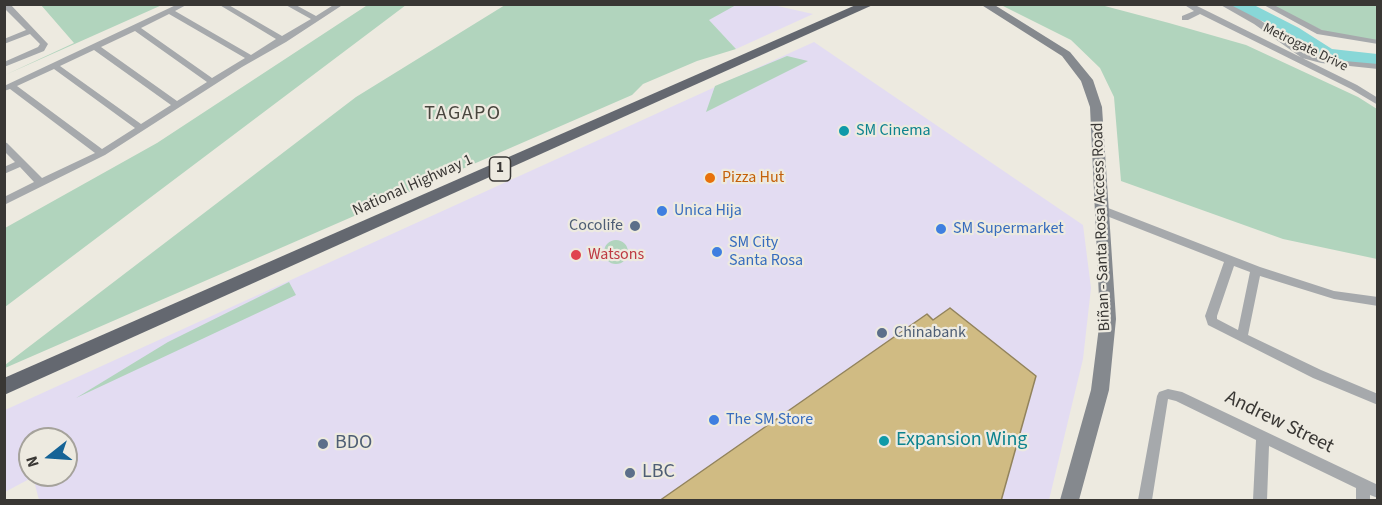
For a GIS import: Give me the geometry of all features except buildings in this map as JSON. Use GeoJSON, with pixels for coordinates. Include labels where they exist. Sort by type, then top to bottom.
{"type":"FeatureCollection","features":[{"type":"Feature","properties":{"kind":"highway","name":"National Highway 1"},"geometry":{"type":"LineString","coordinates":[[4,387],[870,4]]}},
{"type":"Feature","properties":{"kind":"main road","name":"Biñan - Santa Rosa Access Road"},"geometry":{"type":"LineString","coordinates":[[985,4],[1051,42],[1077,65],[1087,80],[1096,107],[1108,300],[1105,355],[1100,390],[1070,501]]}},
{"type":"Feature","properties":{"kind":"street"},"geometry":{"type":"LineString","coordinates":[[4,65],[41,49],[44,44],[8,14],[5,4]]}},
{"type":"Feature","properties":{"kind":"street"},"geometry":{"type":"LineString","coordinates":[[8,88],[185,4]]}},
{"type":"Feature","properties":{"kind":"street"},"geometry":{"type":"LineString","coordinates":[[221,4],[283,40]]}},
{"type":"Feature","properties":{"kind":"street"},"geometry":{"type":"LineString","coordinates":[[287,4],[317,19]]}},
{"type":"Feature","properties":{"kind":"street"},"geometry":{"type":"LineString","coordinates":[[4,202],[102,153],[212,82],[341,4]]}},
{"type":"Feature","properties":{"kind":"street","name":"Metrogate Drive"},"geometry":{"type":"LineString","coordinates":[[1186,4],[1376,100]]}},
{"type":"Feature","properties":{"kind":"street"},"geometry":{"type":"LineString","coordinates":[[1222,4],[1257,22],[1305,56],[1321,61],[1377,67]]}},
{"type":"Feature","properties":{"kind":"street"},"geometry":{"type":"LineString","coordinates":[[1265,4],[1320,32],[1377,42]]}},
{"type":"Feature","properties":{"kind":"street"},"geometry":{"type":"LineString","coordinates":[[1185,18],[1199,11]]}},
{"type":"Feature","properties":{"kind":"street"},"geometry":{"type":"LineString","coordinates":[[171,12],[251,58]]}},
{"type":"Feature","properties":{"kind":"street"},"geometry":{"type":"LineString","coordinates":[[136,28],[212,82]]}},
{"type":"Feature","properties":{"kind":"street"},"geometry":{"type":"LineString","coordinates":[[4,42],[29,31]]}},
{"type":"Feature","properties":{"kind":"street"},"geometry":{"type":"LineString","coordinates":[[96,47],[177,105]]}},
{"type":"Feature","properties":{"kind":"street"},"geometry":{"type":"LineString","coordinates":[[55,66],[141,128]]}},
{"type":"Feature","properties":{"kind":"street"},"geometry":{"type":"LineString","coordinates":[[8,88],[102,153]]}},
{"type":"Feature","properties":{"kind":"street"},"geometry":{"type":"LineString","coordinates":[[4,145],[41,183]]}},
{"type":"Feature","properties":{"kind":"street"},"geometry":{"type":"LineString","coordinates":[[4,171],[21,163]]}},
{"type":"Feature","properties":{"kind":"street"},"geometry":{"type":"LineString","coordinates":[[1103,210],[1256,270],[1334,295],[1377,303]]}},
{"type":"Feature","properties":{"kind":"street"},"geometry":{"type":"LineString","coordinates":[[1230,261],[1211,316],[1212,322],[1377,400]]}},
{"type":"Feature","properties":{"kind":"street"},"geometry":{"type":"LineString","coordinates":[[1242,338],[1256,270]]}},
{"type":"Feature","properties":{"kind":"street","name":"Andrew Street"},"geometry":{"type":"LineString","coordinates":[[1145,501],[1163,396],[1178,396],[1377,492]]}},
{"type":"Feature","properties":{"kind":"street"},"geometry":{"type":"LineString","coordinates":[[1260,501],[1263,436]]}},
{"type":"Feature","properties":{"kind":"street"},"geometry":{"type":"LineString","coordinates":[[1363,485],[1363,501]]}},
{"type":"Feature","properties":{"kind":"shaded area"},"geometry":{"type":"Polygon","coordinates":[[[736,4],[773,5],[813,14],[736,49],[708,20],[736,4]]]}},
{"type":"Feature","properties":{"kind":"shaded area","name":"SM City Santa Rosa"},"geometry":{"type":"Polygon","coordinates":[[[814,42],[1083,225],[1091,288],[1083,359],[1049,500],[39,500],[36,487],[78,487],[78,427],[18,427],[18,485],[5,492],[5,410],[814,42]]]}},
{"type":"Feature","properties":{"kind":"green space"},"geometry":{"type":"Polygon","coordinates":[[[369,4],[406,5],[5,307],[5,228],[157,143],[369,4]]]}},
{"type":"Feature","properties":{"kind":"green space"},"geometry":{"type":"Polygon","coordinates":[[[41,5],[162,5],[5,75],[74,43],[41,5]]]}},
{"type":"Feature","properties":{"kind":"green space"},"geometry":{"type":"Polygon","coordinates":[[[505,5],[736,5],[709,20],[736,49],[697,61],[643,84],[632,95],[5,368],[5,365],[356,97],[505,5]]]}},
{"type":"Feature","properties":{"kind":"green space"},"geometry":{"type":"Polygon","coordinates":[[[1001,5],[1101,5],[1169,23],[1246,45],[1358,97],[1377,109],[1377,259],[1283,239],[1121,181],[1114,97],[1100,68],[1071,40],[1001,5]]]}},
{"type":"Feature","properties":{"kind":"green space"},"geometry":{"type":"Polygon","coordinates":[[[1268,5],[1377,5],[1377,41],[1326,32],[1268,5]]]}},
{"type":"Feature","properties":{"kind":"green space"},"geometry":{"type":"Polygon","coordinates":[[[787,56],[808,61],[706,112],[715,86],[787,56]]]}},
{"type":"Feature","properties":{"kind":"green space"},"geometry":{"type":"Polygon","coordinates":[[[616,240],[621,241],[627,247],[627,257],[621,263],[616,264],[611,263],[605,257],[604,252],[605,247],[611,241],[616,240]]]}},
{"type":"Feature","properties":{"kind":"green space"},"geometry":{"type":"Polygon","coordinates":[[[289,282],[296,295],[76,398],[168,342],[289,282]]]}},
{"type":"Feature","properties":{"kind":"water"},"geometry":{"type":"Polygon","coordinates":[[[1227,5],[1254,5],[1299,28],[1332,49],[1377,54],[1377,65],[1329,60],[1302,49],[1273,26],[1227,5]]]}},
{"type":"Feature","properties":{"kind":"place","name":"SM Cinema"},"geometry":{"type":"Point","coordinates":[844,131]}},
{"type":"Feature","properties":{"kind":"place","name":"Pizza Hut"},"geometry":{"type":"Point","coordinates":[710,178]}},
{"type":"Feature","properties":{"kind":"place","name":"Unica Hija"},"geometry":{"type":"Point","coordinates":[662,211]}},
{"type":"Feature","properties":{"kind":"place","name":"Cocolife"},"geometry":{"type":"Point","coordinates":[635,226]}},
{"type":"Feature","properties":{"kind":"place","name":"SM Supermarket"},"geometry":{"type":"Point","coordinates":[941,229]}},
{"type":"Feature","properties":{"kind":"place","name":"SM City Santa Rosa"},"geometry":{"type":"Point","coordinates":[717,252]}},
{"type":"Feature","properties":{"kind":"place","name":"Watsons"},"geometry":{"type":"Point","coordinates":[576,255]}},
{"type":"Feature","properties":{"kind":"place","name":"Chinabank"},"geometry":{"type":"Point","coordinates":[882,333]}},
{"type":"Feature","properties":{"kind":"place","name":"The SM Store"},"geometry":{"type":"Point","coordinates":[714,420]}},
{"type":"Feature","properties":{"kind":"place","name":"Expansion Wing"},"geometry":{"type":"Point","coordinates":[884,441]}},
{"type":"Feature","properties":{"kind":"place","name":"BDO"},"geometry":{"type":"Point","coordinates":[323,444]}},
{"type":"Feature","properties":{"kind":"place","name":"LBC"},"geometry":{"type":"Point","coordinates":[630,473]}},
{"type":"Feature","properties":{"kind":"district","name":"TAGAPO"},"geometry":{"type":"Point","coordinates":[463,115]}}]}
